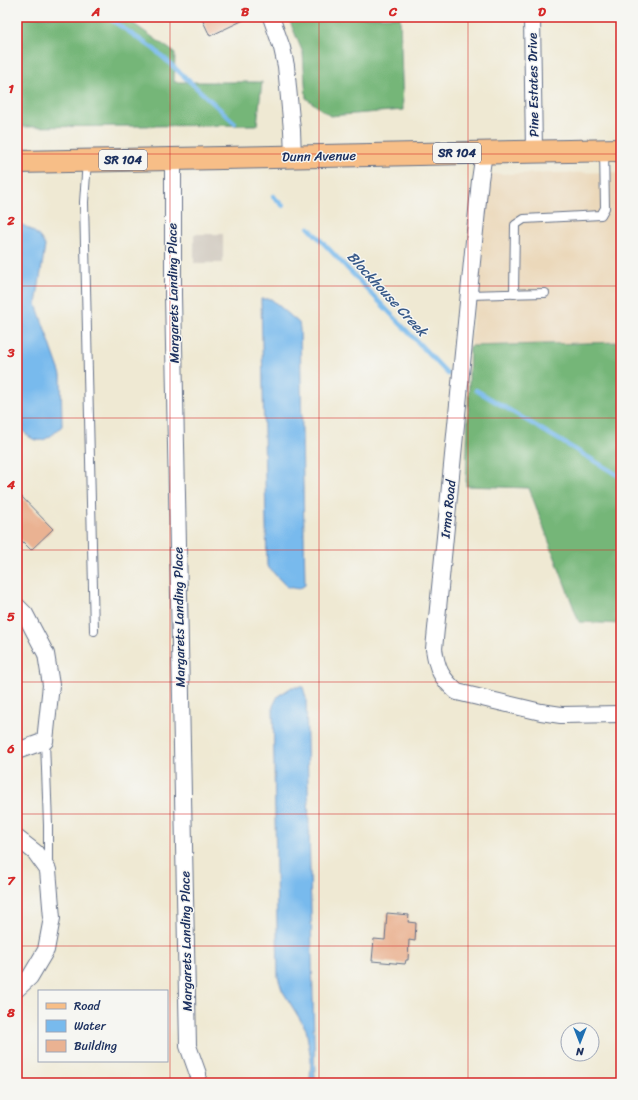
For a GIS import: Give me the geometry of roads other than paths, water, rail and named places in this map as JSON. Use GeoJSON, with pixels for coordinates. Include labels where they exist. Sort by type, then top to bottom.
{"type":"FeatureCollection","features":[{"type":"Feature","properties":{"kind":"main road","name":"Dunn Avenue"},"geometry":{"type":"LineString","coordinates":[[17,162],[613,150]]}},
{"type":"Feature","properties":{"kind":"street"},"geometry":{"type":"LineString","coordinates":[[271,17],[282,48],[286,66],[293,157]]}},
{"type":"Feature","properties":{"kind":"street","name":"Pine Estates Drive"},"geometry":{"type":"LineString","coordinates":[[532,17],[534,152]]}},
{"type":"Feature","properties":{"kind":"street","name":"Irma Road"},"geometry":{"type":"LineString","coordinates":[[484,153],[434,649],[438,668],[447,683],[457,692],[541,712],[561,715],[621,714]]}},
{"type":"Feature","properties":{"kind":"street","name":"Margarets Landing Place"},"geometry":{"type":"LineString","coordinates":[[172,159],[173,303],[188,1046],[198,1074]]}},
{"type":"Feature","properties":{"kind":"street"},"geometry":{"type":"LineString","coordinates":[[17,606],[25,614],[46,654],[51,685],[45,741],[17,751]]}},
{"type":"Feature","properties":{"kind":"street"},"geometry":{"type":"LineString","coordinates":[[17,838],[35,852],[48,870],[52,918],[46,950],[30,977],[17,989]]}},
{"type":"Feature","properties":{"kind":"lane"},"geometry":{"type":"LineString","coordinates":[[514,294],[516,225],[524,219],[601,215],[605,208],[613,150]]}},
{"type":"Feature","properties":{"kind":"lane"},"geometry":{"type":"LineString","coordinates":[[87,161],[84,210],[94,631]]}},
{"type":"Feature","properties":{"kind":"lane"},"geometry":{"type":"LineString","coordinates":[[469,295],[545,292]]}},
{"type":"Feature","properties":{"kind":"lane"},"geometry":{"type":"LineString","coordinates":[[45,741],[48,870]]}},
{"type":"Feature","properties":{"kind":"water"},"geometry":{"type":"Polygon","coordinates":[[[17,223],[34,232],[45,246],[36,304],[61,375],[62,426],[44,440],[34,439],[23,431],[17,424],[17,223]]]}},
{"type":"Feature","properties":{"kind":"water"},"geometry":{"type":"Polygon","coordinates":[[[261,299],[271,299],[299,323],[300,329],[305,585],[299,589],[287,587],[267,566],[261,299]]]}},
{"type":"Feature","properties":{"kind":"water"},"geometry":{"type":"Polygon","coordinates":[[[292,687],[303,687],[306,698],[315,1083],[310,1083],[311,1059],[306,1029],[282,990],[278,977],[273,706],[278,696],[292,687]]]}},
{"type":"Feature","properties":{"kind":"waterway","name":"Blockhouse Creek"},"geometry":{"type":"LineString","coordinates":[[107,17],[154,49],[235,123]]}},
{"type":"Feature","properties":{"kind":"waterway","name":"Blockhouse Creek"},"geometry":{"type":"LineString","coordinates":[[273,196],[283,206]]}},
{"type":"Feature","properties":{"kind":"waterway","name":"Blockhouse Creek"},"geometry":{"type":"LineString","coordinates":[[309,228],[448,374]]}},
{"type":"Feature","properties":{"kind":"waterway","name":"Blockhouse Creek"},"geometry":{"type":"LineString","coordinates":[[476,390],[621,477]]}}]}
